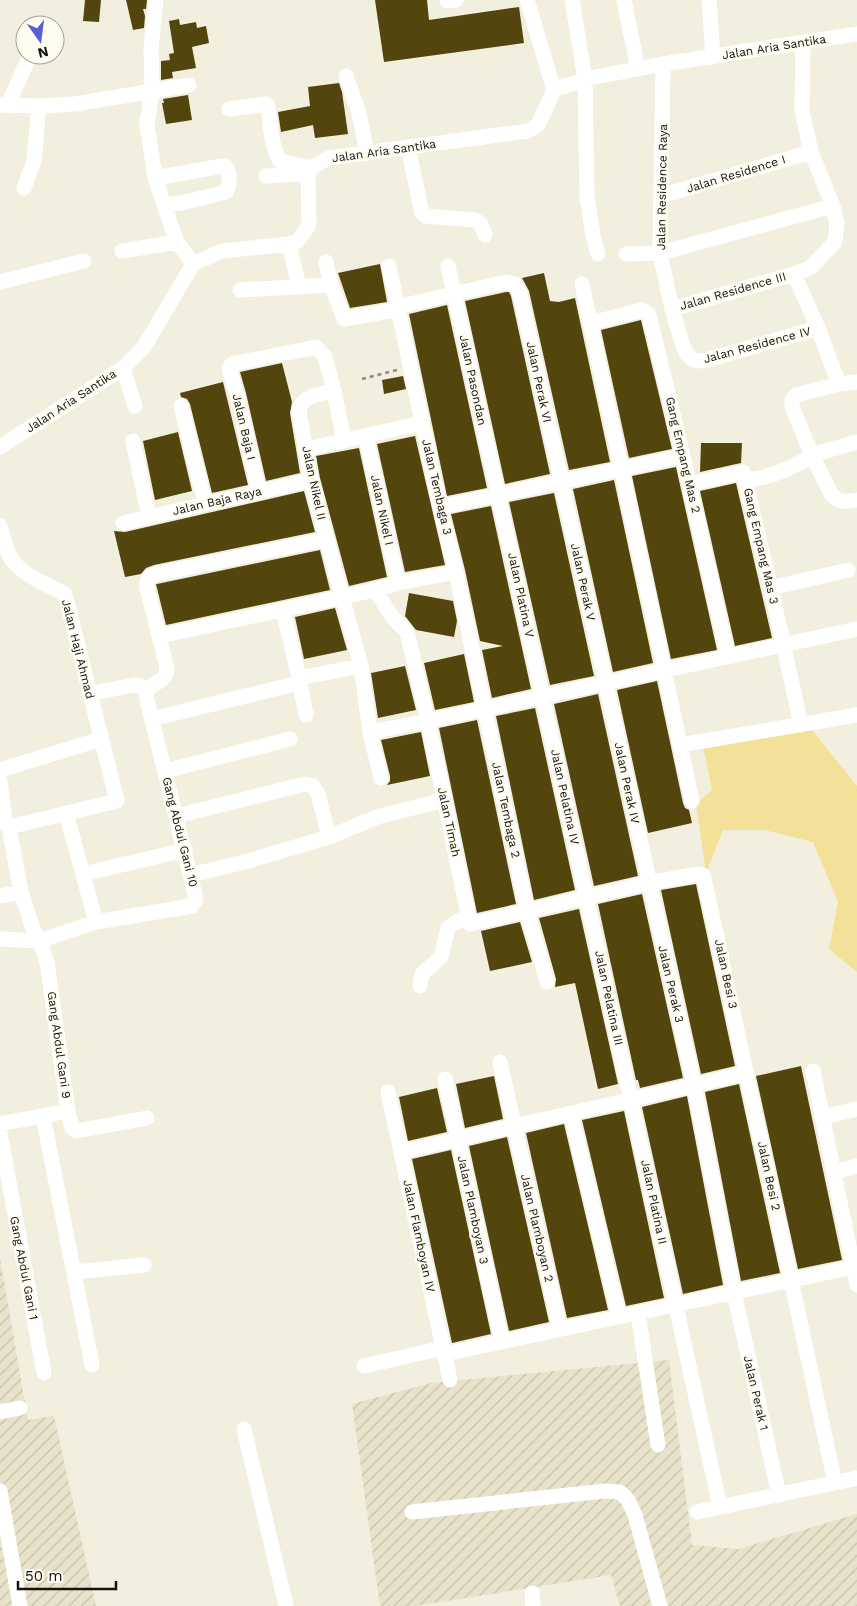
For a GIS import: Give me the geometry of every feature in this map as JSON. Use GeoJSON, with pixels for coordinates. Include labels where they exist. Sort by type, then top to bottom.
{"type":"FeatureCollection","features":[{"type":"Feature","properties":{"kind":"street"},"geometry":{"type":"LineString","coordinates":[[156,0],[151,48],[152,91],[147,124],[155,178],[177,242],[193,264],[222,251],[289,244],[298,241],[309,225],[310,172]]}},
{"type":"Feature","properties":{"kind":"street"},"geometry":{"type":"LineString","coordinates":[[527,0],[554,90]]}},
{"type":"Feature","properties":{"kind":"street"},"geometry":{"type":"LineString","coordinates":[[572,0],[585,79],[587,196],[593,236],[598,254]]}},
{"type":"Feature","properties":{"kind":"street"},"geometry":{"type":"LineString","coordinates":[[624,0],[638,69]]}},
{"type":"Feature","properties":{"kind":"street"},"geometry":{"type":"LineString","coordinates":[[709,0],[713,57]]}},
{"type":"Feature","properties":{"kind":"street","name":"Jalan Aria Santika"},"geometry":{"type":"LineString","coordinates":[[310,172],[328,158],[528,131],[538,125],[554,90],[585,79],[664,64],[857,34]]}},
{"type":"Feature","properties":{"kind":"street","name":"Jalan Residence III"},"geometry":{"type":"LineString","coordinates":[[672,309],[810,268],[835,242],[837,223],[811,152],[802,111],[803,43]]}},
{"type":"Feature","properties":{"kind":"street","name":"Jalan Residence Raya"},"geometry":{"type":"LineString","coordinates":[[664,64],[660,253],[672,309]]}},
{"type":"Feature","properties":{"kind":"street"},"geometry":{"type":"LineString","coordinates":[[25,65],[4,105],[75,104],[189,85]]}},
{"type":"Feature","properties":{"kind":"street"},"geometry":{"type":"LineString","coordinates":[[346,76],[357,106],[367,153]]}},
{"type":"Feature","properties":{"kind":"street"},"geometry":{"type":"LineString","coordinates":[[229,109],[266,104],[268,106],[271,133],[280,161],[310,172]]}},
{"type":"Feature","properties":{"kind":"street"},"geometry":{"type":"LineString","coordinates":[[24,188],[34,160],[39,106]]}},
{"type":"Feature","properties":{"kind":"street"},"geometry":{"type":"LineString","coordinates":[[408,147],[422,213],[426,216],[475,220],[481,224],[485,235]]}},
{"type":"Feature","properties":{"kind":"street","name":"Jalan Residence I"},"geometry":{"type":"LineString","coordinates":[[661,196],[811,152]]}},
{"type":"Feature","properties":{"kind":"street"},"geometry":{"type":"LineString","coordinates":[[155,178],[222,166],[228,169],[230,184],[226,192],[190,202],[164,205]]}},
{"type":"Feature","properties":{"kind":"street"},"geometry":{"type":"LineString","coordinates":[[266,176],[310,172]]}},
{"type":"Feature","properties":{"kind":"street"},"geometry":{"type":"LineString","coordinates":[[626,254],[660,253],[832,206]]}},
{"type":"Feature","properties":{"kind":"street"},"geometry":{"type":"LineString","coordinates":[[122,251],[177,242]]}},
{"type":"Feature","properties":{"kind":"street"},"geometry":{"type":"LineString","coordinates":[[289,244],[300,286]]}},
{"type":"Feature","properties":{"kind":"street"},"geometry":{"type":"LineString","coordinates":[[0,282],[84,261]]}},
{"type":"Feature","properties":{"kind":"street"},"geometry":{"type":"LineString","coordinates":[[326,262],[331,285],[344,319],[389,311],[397,307],[454,294]]}},
{"type":"Feature","properties":{"kind":"street","name":"Jalan Aria Santika"},"geometry":{"type":"LineString","coordinates":[[0,447],[123,368],[144,347],[193,264]]}},
{"type":"Feature","properties":{"kind":"street","name":"Jalan Tembaga 3"},"geometry":{"type":"LineString","coordinates":[[388,266],[440,507],[456,572],[484,709]]}},
{"type":"Feature","properties":{"kind":"street","name":"Jalan Pasondan"},"geometry":{"type":"LineString","coordinates":[[448,266],[498,495]]}},
{"type":"Feature","properties":{"kind":"street"},"geometry":{"type":"LineString","coordinates":[[794,274],[818,328],[839,384]]}},
{"type":"Feature","properties":{"kind":"street","name":"Jalan Perak VI"},"geometry":{"type":"LineString","coordinates":[[454,294],[506,282],[515,284],[520,293],[561,482]]}},
{"type":"Feature","properties":{"kind":"street"},"geometry":{"type":"LineString","coordinates":[[582,284],[692,801]]}},
{"type":"Feature","properties":{"kind":"street"},"geometry":{"type":"LineString","coordinates":[[240,290],[331,285]]}},
{"type":"Feature","properties":{"kind":"street","name":"Jalan Residence IV"},"geometry":{"type":"LineString","coordinates":[[672,309],[687,354],[692,360],[698,361],[818,328]]}},
{"type":"Feature","properties":{"kind":"street","name":"Gang Empang Mas 2"},"geometry":{"type":"LineString","coordinates":[[591,322],[642,310],[649,314],[690,484],[728,656]]}},
{"type":"Feature","properties":{"kind":"street","name":"Jalan Baja I"},"geometry":{"type":"LineString","coordinates":[[259,492],[238,395],[229,368],[232,364],[316,347],[325,357],[334,390]]}},
{"type":"Feature","properties":{"kind":"street"},"geometry":{"type":"LineString","coordinates":[[123,368],[135,406]]}},
{"type":"Feature","properties":{"kind":"street"},"geometry":{"type":"LineString","coordinates":[[857,382],[839,384],[796,395],[792,400],[792,407],[831,494],[841,502],[857,500]]}},
{"type":"Feature","properties":{"kind":"street"},"geometry":{"type":"LineString","coordinates":[[334,390],[344,442]]}},
{"type":"Feature","properties":{"kind":"street","name":"Jalan Nikel II"},"geometry":{"type":"LineString","coordinates":[[334,390],[305,399],[300,405],[299,411],[312,480],[326,539],[360,659],[370,732],[381,778]]}},
{"type":"Feature","properties":{"kind":"street"},"geometry":{"type":"LineString","coordinates":[[181,406],[205,503]]}},
{"type":"Feature","properties":{"kind":"street"},"geometry":{"type":"LineString","coordinates":[[307,449],[422,423]]}},
{"type":"Feature","properties":{"kind":"street","name":"Jalan Nikel I"},"geometry":{"type":"LineString","coordinates":[[366,436],[398,583]]}},
{"type":"Feature","properties":{"kind":"street"},"geometry":{"type":"LineString","coordinates":[[133,441],[148,517]]}},
{"type":"Feature","properties":{"kind":"street"},"geometry":{"type":"LineString","coordinates":[[745,479],[775,473],[807,460],[812,455],[857,442]]}},
{"type":"Feature","properties":{"kind":"street"},"geometry":{"type":"LineString","coordinates":[[440,507],[683,456]]}},
{"type":"Feature","properties":{"kind":"street","name":"Gang Empang Mas 3"},"geometry":{"type":"LineString","coordinates":[[690,484],[743,472],[801,724]]}},
{"type":"Feature","properties":{"kind":"street","name":"Jalan Baja Raya"},"geometry":{"type":"LineString","coordinates":[[123,523],[312,480]]}},
{"type":"Feature","properties":{"kind":"street","name":"Jalan Perak V"},"geometry":{"type":"LineString","coordinates":[[561,482],[605,683]]}},
{"type":"Feature","properties":{"kind":"street","name":"Jalan Platina V"},"geometry":{"type":"LineString","coordinates":[[498,495],[543,696]]}},
{"type":"Feature","properties":{"kind":"street","name":"Jalan Haji Ahmad"},"geometry":{"type":"LineString","coordinates":[[0,526],[11,559],[26,575],[38,579],[64,594],[117,800],[66,813]]}},
{"type":"Feature","properties":{"kind":"street"},"geometry":{"type":"LineString","coordinates":[[90,694],[134,684],[147,691],[150,687],[162,681],[166,674],[146,582],[151,576],[326,539]]}},
{"type":"Feature","properties":{"kind":"street"},"geometry":{"type":"LineString","coordinates":[[771,588],[848,570]]}},
{"type":"Feature","properties":{"kind":"street"},"geometry":{"type":"LineString","coordinates":[[159,636],[456,572]]}},
{"type":"Feature","properties":{"kind":"street","name":"Jalan Timah"},"geometry":{"type":"LineString","coordinates":[[375,590],[393,618],[406,631],[408,636],[445,800],[469,920]]}},
{"type":"Feature","properties":{"kind":"street"},"geometry":{"type":"LineString","coordinates":[[283,610],[306,715]]}},
{"type":"Feature","properties":{"kind":"street"},"geometry":{"type":"LineString","coordinates":[[370,732],[857,629]]}},
{"type":"Feature","properties":{"kind":"street"},"geometry":{"type":"LineString","coordinates":[[152,719],[299,681],[360,659]]}},
{"type":"Feature","properties":{"kind":"street","name":"Jalan Perak IV"},"geometry":{"type":"LineString","coordinates":[[605,683],[649,883]]}},
{"type":"Feature","properties":{"kind":"street","name":"Gang Abdul Gani 10"},"geometry":{"type":"LineString","coordinates":[[96,922],[192,906],[196,899],[146,696],[147,691]]}},
{"type":"Feature","properties":{"kind":"street","name":"Jalan Pelatina IV"},"geometry":{"type":"LineString","coordinates":[[543,696],[587,897]]}},
{"type":"Feature","properties":{"kind":"street","name":"Jalan Tembaga 2"},"geometry":{"type":"LineString","coordinates":[[484,709],[528,910],[547,982]]}},
{"type":"Feature","properties":{"kind":"street"},"geometry":{"type":"LineString","coordinates":[[680,745],[857,715]]}},
{"type":"Feature","properties":{"kind":"street"},"geometry":{"type":"LineString","coordinates":[[0,770],[101,739]]}},
{"type":"Feature","properties":{"kind":"street"},"geometry":{"type":"LineString","coordinates":[[165,771],[290,739]]}},
{"type":"Feature","properties":{"kind":"street","name":"Gang Abdul Gani 9"},"geometry":{"type":"LineString","coordinates":[[0,781],[5,824],[21,892],[47,962],[68,1111],[0,1124]]}},
{"type":"Feature","properties":{"kind":"street"},"geometry":{"type":"LineString","coordinates":[[176,816],[310,784],[318,794],[329,837]]}},
{"type":"Feature","properties":{"kind":"street"},"geometry":{"type":"LineString","coordinates":[[190,875],[241,863],[329,837],[378,817],[445,800]]}},
{"type":"Feature","properties":{"kind":"street"},"geometry":{"type":"LineString","coordinates":[[0,939],[39,941],[96,922],[66,813],[5,824]]}},
{"type":"Feature","properties":{"kind":"street"},"geometry":{"type":"LineString","coordinates":[[84,874],[184,850]]}},
{"type":"Feature","properties":{"kind":"street","name":"Jalan Besi 3"},"geometry":{"type":"LineString","coordinates":[[649,883],[698,874],[703,875],[747,1073]]}},
{"type":"Feature","properties":{"kind":"street"},"geometry":{"type":"LineString","coordinates":[[420,986],[422,974],[442,957],[448,928],[453,924],[528,910],[649,883]]}},
{"type":"Feature","properties":{"kind":"street","name":"Jalan Perak 3"},"geometry":{"type":"LineString","coordinates":[[649,883],[694,1085],[734,1292]]}},
{"type":"Feature","properties":{"kind":"street"},"geometry":{"type":"LineString","coordinates":[[0,896],[21,892]]}},
{"type":"Feature","properties":{"kind":"street","name":"Jalan Pelatina III"},"geometry":{"type":"LineString","coordinates":[[587,897],[631,1100]]}},
{"type":"Feature","properties":{"kind":"street","name":"Jalan Plamboyan 2"},"geometry":{"type":"LineString","coordinates":[[500,1062],[560,1329]]}},
{"type":"Feature","properties":{"kind":"street"},"geometry":{"type":"LineString","coordinates":[[813,1071],[857,1286]]}},
{"type":"Feature","properties":{"kind":"street"},"geometry":{"type":"LineString","coordinates":[[401,1152],[747,1073]]}},
{"type":"Feature","properties":{"kind":"street","name":"Jalan Besi 2"},"geometry":{"type":"LineString","coordinates":[[747,1073],[835,1483]]}},
{"type":"Feature","properties":{"kind":"street","name":"Jalan Plamboyan 3"},"geometry":{"type":"LineString","coordinates":[[445,1079],[502,1342]]}},
{"type":"Feature","properties":{"kind":"street","name":"Jalan Flamboyan IV"},"geometry":{"type":"LineString","coordinates":[[388,1092],[450,1380]]}},
{"type":"Feature","properties":{"kind":"street","name":"Jalan Platina II"},"geometry":{"type":"LineString","coordinates":[[631,1100],[720,1507]]}},
{"type":"Feature","properties":{"kind":"street"},"geometry":{"type":"LineString","coordinates":[[822,1117],[857,1109]]}},
{"type":"Feature","properties":{"kind":"street"},"geometry":{"type":"LineString","coordinates":[[68,1111],[72,1128],[77,1131],[147,1118]]}},
{"type":"Feature","properties":{"kind":"street"},"geometry":{"type":"LineString","coordinates":[[571,1114],[619,1317]]}},
{"type":"Feature","properties":{"kind":"street"},"geometry":{"type":"LineString","coordinates":[[43,1116],[92,1365]]}},
{"type":"Feature","properties":{"kind":"street","name":"Gang Abdul Gani 1"},"geometry":{"type":"LineString","coordinates":[[0,1133],[44,1373]]}},
{"type":"Feature","properties":{"kind":"street"},"geometry":{"type":"LineString","coordinates":[[834,1172],[857,1166]]}},
{"type":"Feature","properties":{"kind":"street"},"geometry":{"type":"LineString","coordinates":[[75,1272],[144,1265]]}},
{"type":"Feature","properties":{"kind":"street"},"geometry":{"type":"LineString","coordinates":[[364,1366],[502,1342],[853,1267]]}},
{"type":"Feature","properties":{"kind":"street","name":"Jalan Perak 1"},"geometry":{"type":"LineString","coordinates":[[734,1292],[779,1495]]}},
{"type":"Feature","properties":{"kind":"street"},"geometry":{"type":"LineString","coordinates":[[638,1313],[658,1445]]}},
{"type":"Feature","properties":{"kind":"street"},"geometry":{"type":"LineString","coordinates":[[0,1412],[20,1408]]}},
{"type":"Feature","properties":{"kind":"street"},"geometry":{"type":"LineString","coordinates":[[244,1429],[286,1606]]}},
{"type":"Feature","properties":{"kind":"street"},"geometry":{"type":"LineString","coordinates":[[697,1512],[857,1478]]}},
{"type":"Feature","properties":{"kind":"street"},"geometry":{"type":"LineString","coordinates":[[0,1491],[20,1606]]}},
{"type":"Feature","properties":{"kind":"street"},"geometry":{"type":"LineString","coordinates":[[412,1512],[606,1491],[620,1492],[628,1500],[634,1515],[660,1606]]}},
{"type":"Feature","properties":{"kind":"path"},"geometry":{"type":"LineString","coordinates":[[362,379],[410,367]]}},
{"type":"Feature","properties":{"kind":"shaded area"},"geometry":{"type":"Polygon","coordinates":[[[812,730],[857,786],[857,972],[829,949],[838,902],[813,842],[764,830],[723,830],[706,873],[696,804],[712,790],[702,742],[812,730]]]}},
{"type":"Feature","properties":{"kind":"shaded area"},"geometry":{"type":"Polygon","coordinates":[[[0,1258],[28,1420],[54,1416],[96,1606],[0,1606],[0,1258]]]}},
{"type":"Feature","properties":{"kind":"shaded area"},"geometry":{"type":"Polygon","coordinates":[[[669,1360],[692,1545],[738,1549],[857,1514],[857,1606],[620,1606],[611,1575],[415,1606],[380,1606],[352,1404],[431,1383],[669,1360]]]}},
{"type":"Feature","properties":{"kind":"building"},"geometry":{"type":"Polygon","coordinates":[[[85,0],[101,0],[99,22],[83,21],[85,0]]]}},
{"type":"Feature","properties":{"kind":"building"},"geometry":{"type":"Polygon","coordinates":[[[126,0],[147,0],[146,9],[143,9],[145,16],[144,28],[133,30],[126,0]]]}},
{"type":"Feature","properties":{"kind":"building"},"geometry":{"type":"Polygon","coordinates":[[[375,0],[427,0],[429,20],[519,7],[524,43],[384,62],[375,0]]]}},
{"type":"Feature","properties":{"kind":"building"},"geometry":{"type":"Polygon","coordinates":[[[179,19],[180,25],[196,22],[197,28],[206,26],[209,43],[192,47],[196,68],[172,72],[173,78],[161,80],[161,61],[170,60],[169,54],[174,53],[169,21],[179,19]]]}},
{"type":"Feature","properties":{"kind":"building"},"geometry":{"type":"Polygon","coordinates":[[[339,83],[348,134],[315,138],[313,125],[281,132],[278,112],[310,106],[308,87],[339,83]]]}},
{"type":"Feature","properties":{"kind":"building"},"geometry":{"type":"Polygon","coordinates":[[[188,95],[192,120],[166,124],[163,99],[188,95]]]}},
{"type":"Feature","properties":{"kind":"building"},"geometry":{"type":"Polygon","coordinates":[[[380,264],[387,302],[350,308],[338,273],[380,264]]]}},
{"type":"Feature","properties":{"kind":"building"},"geometry":{"type":"Polygon","coordinates":[[[544,273],[550,301],[559,302],[575,298],[610,462],[569,470],[529,291],[522,278],[544,273]]]}},
{"type":"Feature","properties":{"kind":"building"},"geometry":{"type":"Polygon","coordinates":[[[509,292],[511,296],[550,474],[505,484],[465,301],[509,292]]]}},
{"type":"Feature","properties":{"kind":"building"},"geometry":{"type":"Polygon","coordinates":[[[447,305],[487,488],[447,496],[409,314],[447,305]]]}},
{"type":"Feature","properties":{"kind":"building"},"geometry":{"type":"Polygon","coordinates":[[[641,320],[672,449],[629,458],[601,330],[641,320]]]}},
{"type":"Feature","properties":{"kind":"building"},"geometry":{"type":"Polygon","coordinates":[[[282,363],[292,402],[290,413],[300,473],[266,481],[240,372],[282,363]]]}},
{"type":"Feature","properties":{"kind":"building"},"geometry":{"type":"Polygon","coordinates":[[[403,376],[406,389],[384,394],[382,380],[403,376]]]}},
{"type":"Feature","properties":{"kind":"building"},"geometry":{"type":"Polygon","coordinates":[[[223,382],[248,485],[212,493],[190,404],[187,399],[181,397],[180,393],[223,382]]]}},
{"type":"Feature","properties":{"kind":"building"},"geometry":{"type":"Polygon","coordinates":[[[178,432],[192,491],[155,500],[143,441],[178,432]]]}},
{"type":"Feature","properties":{"kind":"building"},"geometry":{"type":"Polygon","coordinates":[[[415,436],[445,565],[405,572],[377,444],[415,436]]]}},
{"type":"Feature","properties":{"kind":"building"},"geometry":{"type":"Polygon","coordinates":[[[701,443],[742,443],[741,463],[700,472],[701,443]]]}},
{"type":"Feature","properties":{"kind":"building"},"geometry":{"type":"Polygon","coordinates":[[[359,448],[387,577],[349,586],[320,478],[316,456],[359,448]]]}},
{"type":"Feature","properties":{"kind":"building"},"geometry":{"type":"Polygon","coordinates":[[[676,467],[717,650],[671,659],[632,476],[676,467]]]}},
{"type":"Feature","properties":{"kind":"building"},"geometry":{"type":"Polygon","coordinates":[[[614,480],[653,663],[613,672],[573,489],[614,480]]]}},
{"type":"Feature","properties":{"kind":"building"},"geometry":{"type":"Polygon","coordinates":[[[736,483],[772,638],[735,646],[700,491],[736,483]]]}},
{"type":"Feature","properties":{"kind":"building"},"geometry":{"type":"Polygon","coordinates":[[[304,491],[315,532],[154,565],[146,568],[141,574],[125,577],[114,531],[125,532],[304,491]]]}},
{"type":"Feature","properties":{"kind":"building"},"geometry":{"type":"Polygon","coordinates":[[[554,493],[594,676],[550,685],[509,502],[554,493]]]}},
{"type":"Feature","properties":{"kind":"building"},"geometry":{"type":"Polygon","coordinates":[[[491,506],[531,689],[492,698],[482,650],[503,646],[480,641],[451,514],[491,506]]]}},
{"type":"Feature","properties":{"kind":"building"},"geometry":{"type":"Polygon","coordinates":[[[320,550],[330,590],[166,625],[156,584],[320,550]]]}},
{"type":"Feature","properties":{"kind":"building"},"geometry":{"type":"Polygon","coordinates":[[[409,593],[453,601],[457,621],[454,637],[416,630],[405,616],[409,593]]]}},
{"type":"Feature","properties":{"kind":"building"},"geometry":{"type":"Polygon","coordinates":[[[335,608],[347,650],[304,659],[295,617],[335,608]]]}},
{"type":"Feature","properties":{"kind":"building"},"geometry":{"type":"Polygon","coordinates":[[[464,654],[474,702],[435,710],[424,663],[464,654]]]}},
{"type":"Feature","properties":{"kind":"building"},"geometry":{"type":"Polygon","coordinates":[[[405,666],[416,710],[378,718],[371,673],[405,666]]]}},
{"type":"Feature","properties":{"kind":"building"},"geometry":{"type":"Polygon","coordinates":[[[657,681],[683,803],[685,808],[689,810],[692,823],[648,833],[617,690],[657,681]]]}},
{"type":"Feature","properties":{"kind":"building"},"geometry":{"type":"Polygon","coordinates":[[[598,694],[638,876],[594,886],[554,704],[598,694]]]}},
{"type":"Feature","properties":{"kind":"building"},"geometry":{"type":"Polygon","coordinates":[[[535,708],[575,890],[534,900],[496,716],[535,708]]]}},
{"type":"Feature","properties":{"kind":"building"},"geometry":{"type":"Polygon","coordinates":[[[477,720],[516,904],[477,913],[439,728],[477,720]]]}},
{"type":"Feature","properties":{"kind":"building"},"geometry":{"type":"Polygon","coordinates":[[[421,732],[430,776],[387,785],[390,781],[390,776],[381,740],[421,732]]]}},
{"type":"Feature","properties":{"kind":"building"},"geometry":{"type":"Polygon","coordinates":[[[696,884],[735,1066],[701,1074],[661,890],[696,884]]]}},
{"type":"Feature","properties":{"kind":"building"},"geometry":{"type":"Polygon","coordinates":[[[642,894],[683,1078],[640,1088],[638,1080],[636,1080],[598,904],[642,894]]]}},
{"type":"Feature","properties":{"kind":"building"},"geometry":{"type":"Polygon","coordinates":[[[579,909],[618,1084],[598,1089],[575,983],[555,987],[556,979],[539,918],[579,909]]]}},
{"type":"Feature","properties":{"kind":"building"},"geometry":{"type":"Polygon","coordinates":[[[520,922],[532,962],[490,971],[481,931],[520,922]]]}},
{"type":"Feature","properties":{"kind":"building"},"geometry":{"type":"Polygon","coordinates":[[[801,1066],[842,1260],[798,1269],[756,1076],[801,1066]]]}},
{"type":"Feature","properties":{"kind":"building"},"geometry":{"type":"Polygon","coordinates":[[[494,1076],[503,1119],[465,1128],[456,1084],[494,1076]]]}},
{"type":"Feature","properties":{"kind":"building"},"geometry":{"type":"Polygon","coordinates":[[[739,1084],[780,1273],[741,1281],[705,1092],[739,1084]]]}},
{"type":"Feature","properties":{"kind":"building"},"geometry":{"type":"Polygon","coordinates":[[[437,1088],[447,1132],[408,1141],[399,1097],[437,1088]]]}},
{"type":"Feature","properties":{"kind":"building"},"geometry":{"type":"Polygon","coordinates":[[[687,1096],[723,1285],[683,1294],[642,1107],[687,1096]]]}},
{"type":"Feature","properties":{"kind":"building"},"geometry":{"type":"Polygon","coordinates":[[[624,1111],[664,1298],[626,1306],[582,1120],[624,1111]]]}},
{"type":"Feature","properties":{"kind":"building"},"geometry":{"type":"Polygon","coordinates":[[[564,1124],[608,1310],[567,1318],[526,1133],[564,1124]]]}},
{"type":"Feature","properties":{"kind":"building"},"geometry":{"type":"Polygon","coordinates":[[[507,1137],[549,1322],[509,1331],[469,1146],[507,1137]]]}},
{"type":"Feature","properties":{"kind":"building"},"geometry":{"type":"Polygon","coordinates":[[[451,1150],[491,1334],[452,1343],[412,1159],[451,1150]]]}}]}
